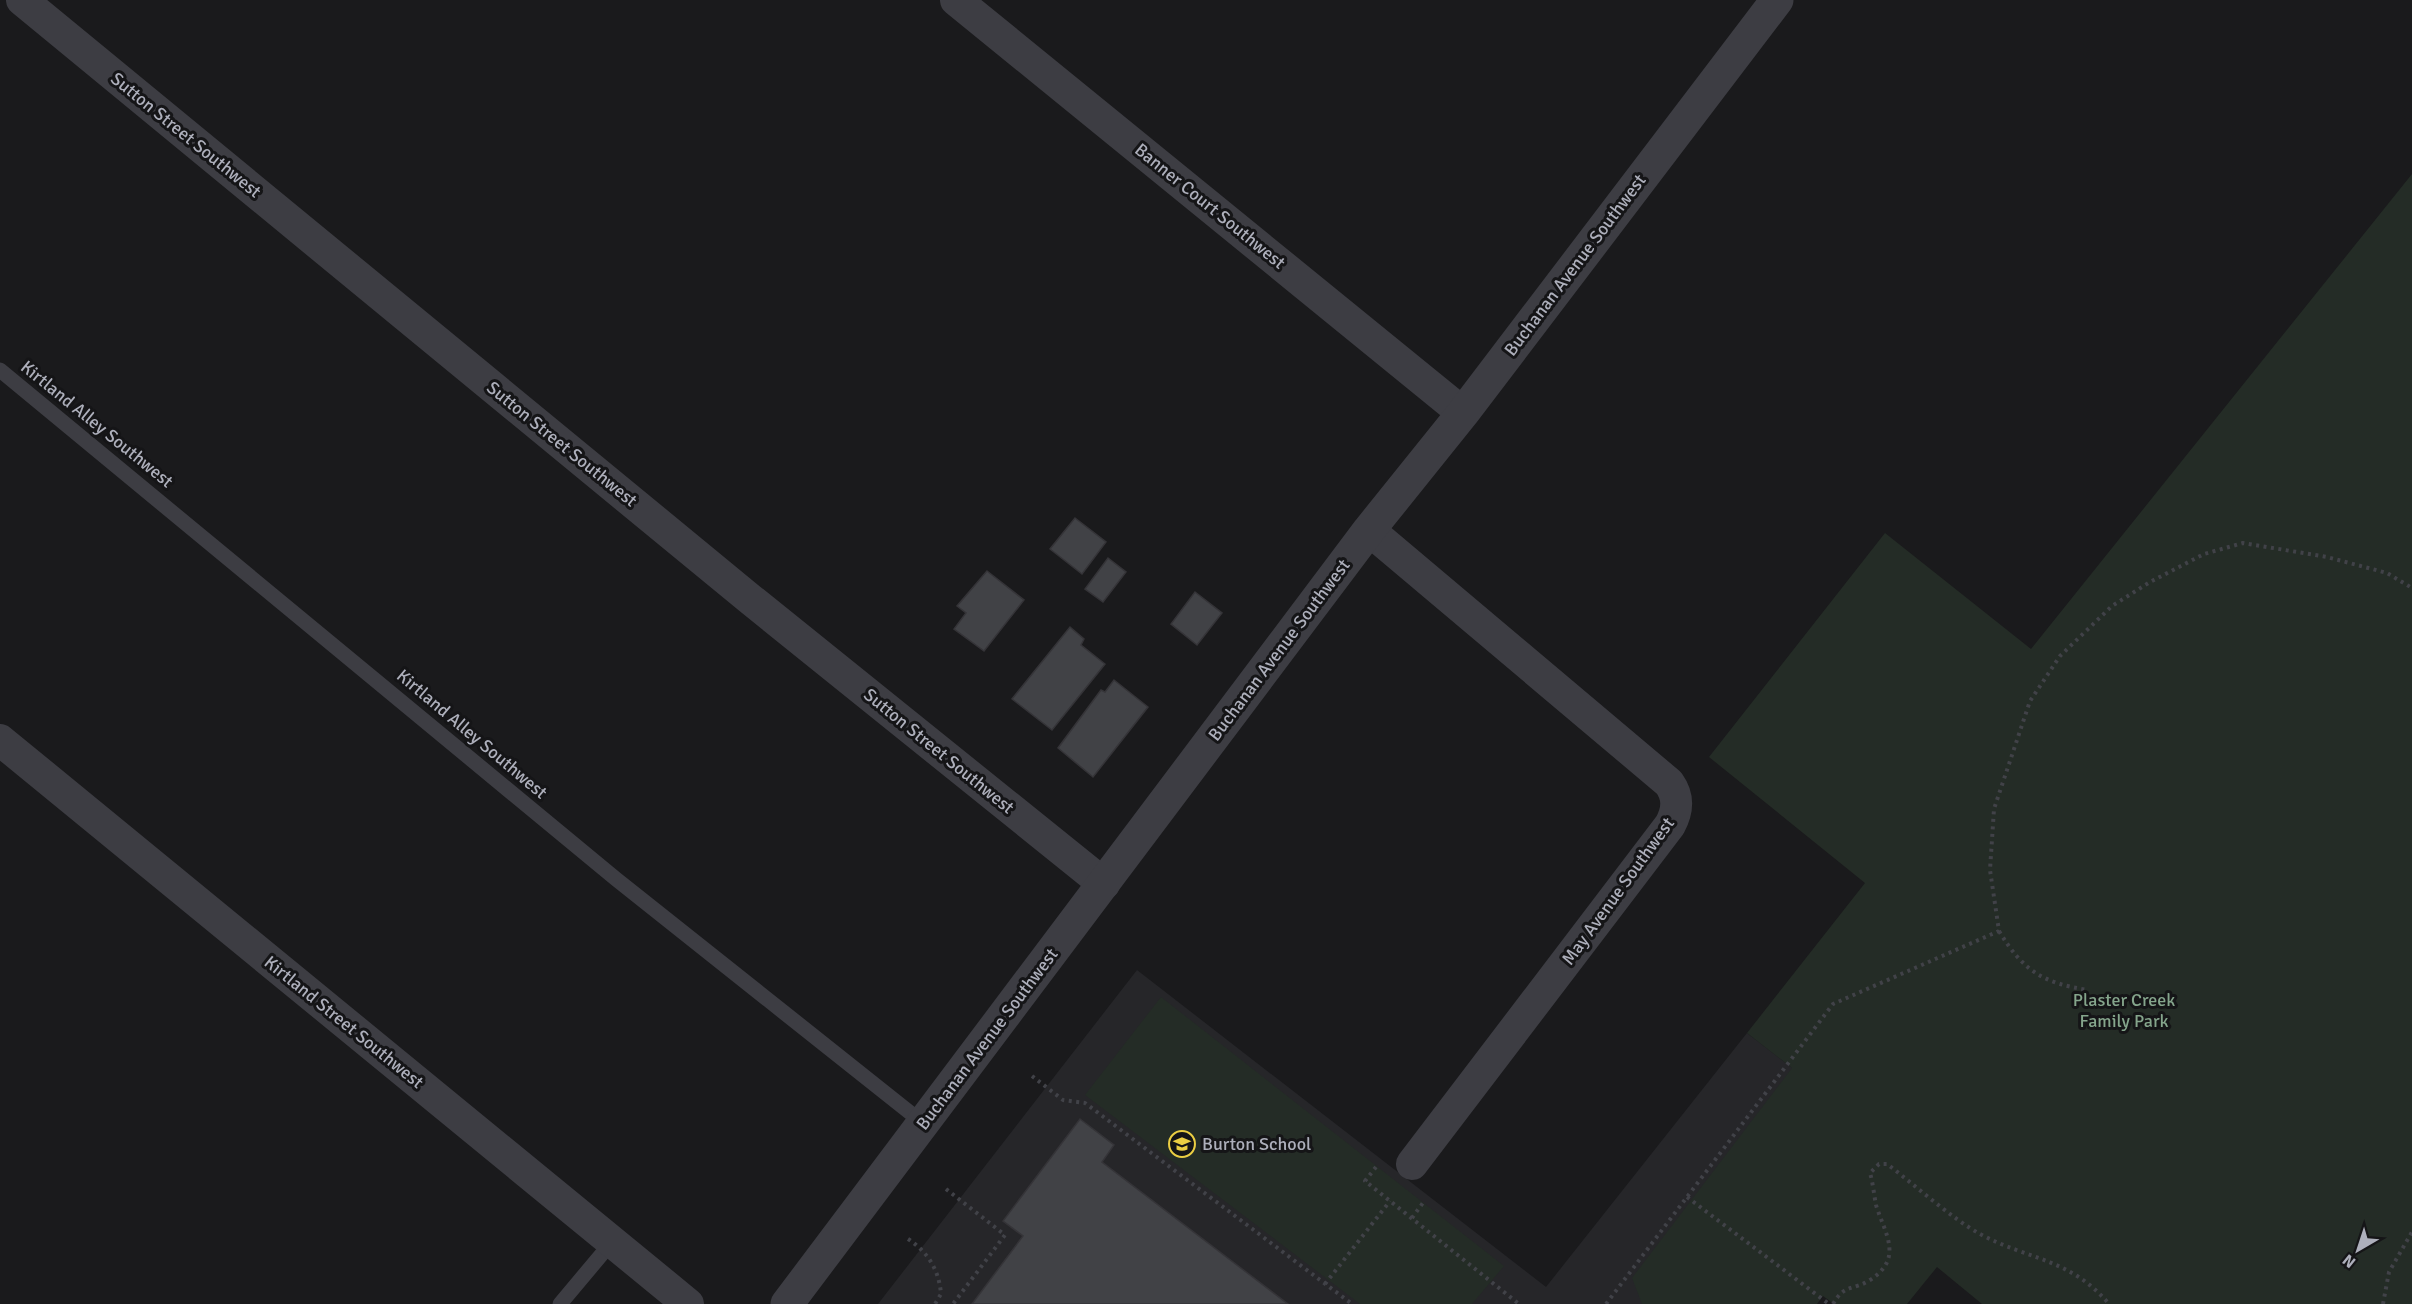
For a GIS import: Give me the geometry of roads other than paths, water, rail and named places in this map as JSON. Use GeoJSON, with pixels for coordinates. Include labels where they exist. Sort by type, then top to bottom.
{"type":"FeatureCollection","features":[{"type":"Feature","properties":{"kind":"street","name":"Sutton Street Southwest"},"geometry":{"type":"LineString","coordinates":[[22,0],[750,599],[1104,884]]}},
{"type":"Feature","properties":{"kind":"street","name":"Banner Court Southwest"},"geometry":{"type":"LineString","coordinates":[[956,0],[1463,412]]}},
{"type":"Feature","properties":{"kind":"street","name":"Buchanan Avenue Southwest"},"geometry":{"type":"LineString","coordinates":[[787,1304],[1771,2]]}},
{"type":"Feature","properties":{"kind":"street","name":"May Avenue Southwest"},"geometry":{"type":"LineString","coordinates":[[1370,530],[1669,783],[1676,792],[1677,804],[1670,825],[1412,1164]]}},
{"type":"Feature","properties":{"kind":"street","name":"Kirtland Street Southwest"},"geometry":{"type":"LineString","coordinates":[[0,740],[688,1304]]}},
{"type":"Feature","properties":{"kind":"lane","name":"Kirtland Alley Southwest"},"geometry":{"type":"LineString","coordinates":[[0,370],[616,879],[924,1123]]}},
{"type":"Feature","properties":{"kind":"lane"},"geometry":{"type":"LineString","coordinates":[[560,1304],[612,1242]]}},
{"type":"Feature","properties":{"kind":"place","name":"Burton School"},"geometry":{"type":"Point","coordinates":[1182,1144]}},
{"type":"Feature","properties":{"kind":"park label","name":"Plaster Creek Family Park"},"geometry":{"type":"Point","coordinates":[2124,1010]}}]}
